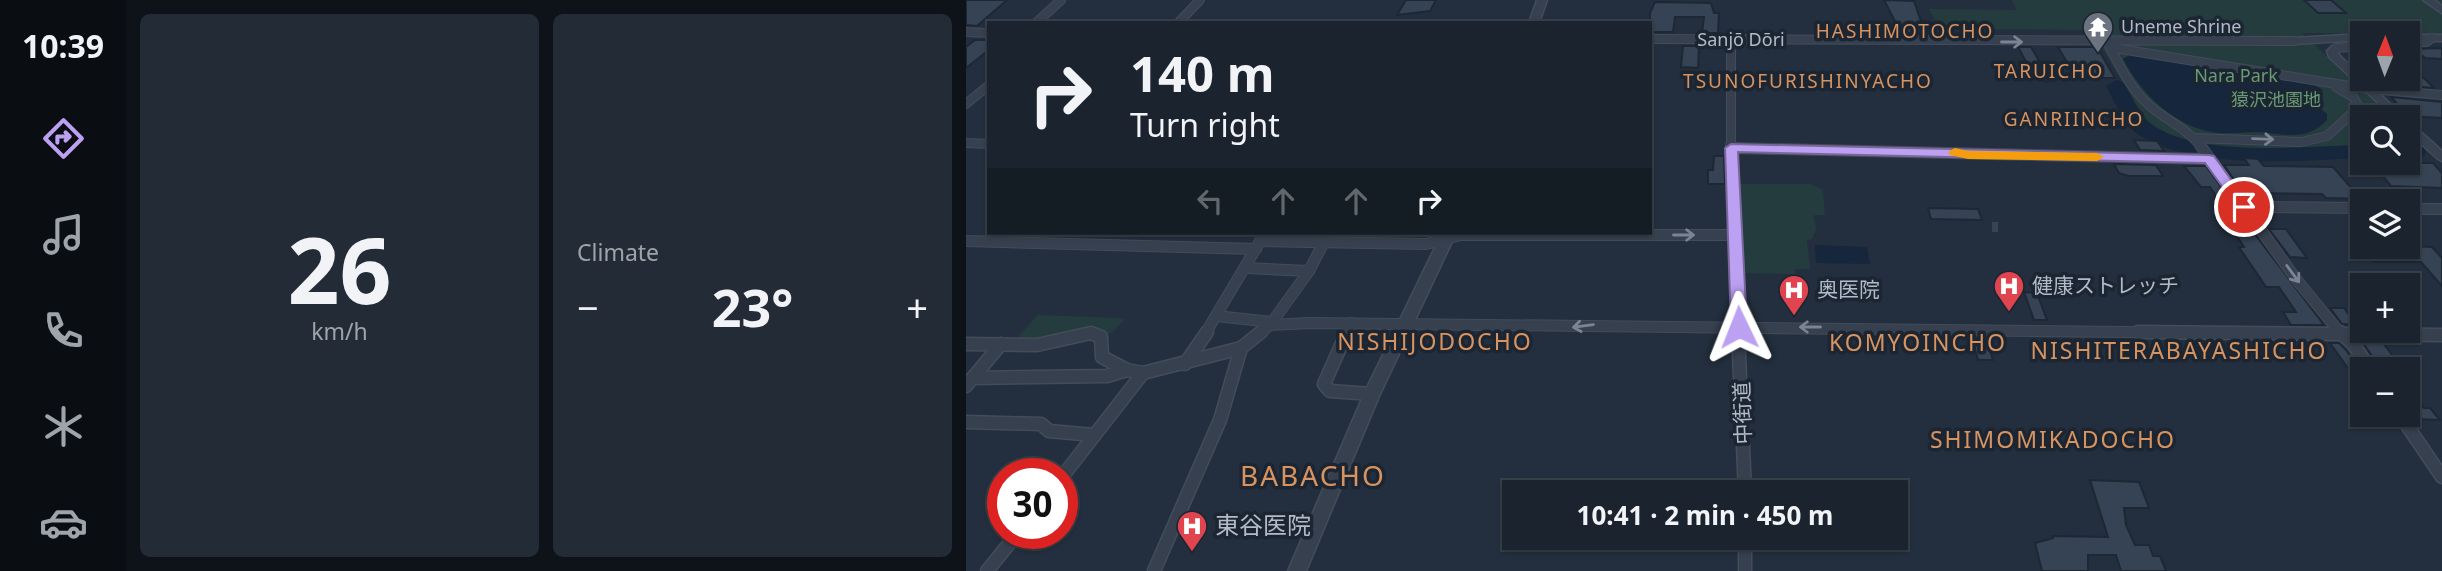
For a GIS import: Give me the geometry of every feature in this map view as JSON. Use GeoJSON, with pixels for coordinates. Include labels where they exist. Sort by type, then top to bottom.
{"type":"FeatureCollection","features":[{"type":"Feature","properties":{"kind":"street"},"geometry":{"type":"LineString","coordinates":[[1037,21],[1061,0]]}},
{"type":"Feature","properties":{"kind":"street"},"geometry":{"type":"LineString","coordinates":[[1180,21],[1200,0]]}},
{"type":"Feature","properties":{"kind":"street"},"geometry":{"type":"LineString","coordinates":[[1535,21],[1542,0]]}},
{"type":"Feature","properties":{"kind":"street"},"geometry":{"type":"LineString","coordinates":[[2428,0],[2442,10]]}},
{"type":"Feature","properties":{"kind":"street"},"geometry":{"type":"LineString","coordinates":[[966,33],[987,33]]}},
{"type":"Feature","properties":{"kind":"street"},"geometry":{"type":"LineString","coordinates":[[2294,41],[2350,38]]}},
{"type":"Feature","properties":{"kind":"street","name":"Sanjō Dōri"},"geometry":{"type":"LineString","coordinates":[[1652,39],[2294,41]]}},
{"type":"Feature","properties":{"kind":"street","name":"中街道"},"geometry":{"type":"LineString","coordinates":[[1731,40],[1731,148],[1745,480]]}},
{"type":"Feature","properties":{"kind":"street"},"geometry":{"type":"LineString","coordinates":[[2107,42],[2120,49],[2321,81],[2372,93],[2442,95]]}},
{"type":"Feature","properties":{"kind":"street"},"geometry":{"type":"LineString","coordinates":[[2107,42],[2130,84],[2147,103],[2169,123],[2196,139],[2330,324],[2360,357]]}},
{"type":"Feature","properties":{"kind":"street"},"geometry":{"type":"LineString","coordinates":[[2350,47],[2336,48],[2332,51],[2333,55],[2386,105]]}},
{"type":"Feature","properties":{"kind":"street"},"geometry":{"type":"LineString","coordinates":[[2321,81],[2341,77],[2346,73],[2344,66]]}},
{"type":"Feature","properties":{"kind":"street"},"geometry":{"type":"LineString","coordinates":[[2321,81],[2344,91],[2357,105]]}},
{"type":"Feature","properties":{"kind":"street"},"geometry":{"type":"LineString","coordinates":[[966,104],[987,87]]}},
{"type":"Feature","properties":{"kind":"street"},"geometry":{"type":"LineString","coordinates":[[2361,105],[2372,93]]}},
{"type":"Feature","properties":{"kind":"street"},"geometry":{"type":"LineString","coordinates":[[2196,139],[2301,142],[2319,139],[2350,114]]}},
{"type":"Feature","properties":{"kind":"street"},"geometry":{"type":"LineString","coordinates":[[2420,137],[2442,157]]}},
{"type":"Feature","properties":{"kind":"street"},"geometry":{"type":"LineString","coordinates":[[966,144],[987,144]]}},
{"type":"Feature","properties":{"kind":"street"},"geometry":{"type":"LineString","coordinates":[[1731,148],[2207,155]]}},
{"type":"Feature","properties":{"kind":"street"},"geometry":{"type":"LineString","coordinates":[[2244,207],[2350,208]]}},
{"type":"Feature","properties":{"kind":"street"},"geometry":{"type":"LineString","coordinates":[[2420,209],[2442,209]]}},
{"type":"Feature","properties":{"kind":"street"},"geometry":{"type":"LineString","coordinates":[[966,241],[1426,244],[1460,235],[1736,235]]}},
{"type":"Feature","properties":{"kind":"street"},"geometry":{"type":"LineString","coordinates":[[1297,571],[1372,394],[1447,237]]}},
{"type":"Feature","properties":{"kind":"street"},"geometry":{"type":"LineString","coordinates":[[1185,364],[1246,268],[1260,241]]}},
{"type":"Feature","properties":{"kind":"street"},"geometry":{"type":"LineString","coordinates":[[966,344],[1037,345],[1091,333],[1101,337],[1102,357],[1127,370],[1143,373],[1185,364],[1241,348],[1271,323],[1309,271],[1324,242]]}},
{"type":"Feature","properties":{"kind":"street"},"geometry":{"type":"LineString","coordinates":[[1246,268],[1309,271]]}},
{"type":"Feature","properties":{"kind":"street"},"geometry":{"type":"LineString","coordinates":[[1216,316],[1271,323],[1578,328],[1587,325],[2442,335]]}},
{"type":"Feature","properties":{"kind":"street"},"geometry":{"type":"LineString","coordinates":[[1351,323],[1324,384],[1330,391],[1372,394]]}},
{"type":"Feature","properties":{"kind":"street"},"geometry":{"type":"LineString","coordinates":[[970,382],[1001,344]]}},
{"type":"Feature","properties":{"kind":"street"},"geometry":{"type":"LineString","coordinates":[[1154,571],[1220,420],[1241,348]]}},
{"type":"Feature","properties":{"kind":"street"},"geometry":{"type":"LineString","coordinates":[[970,382],[1107,376],[1127,370]]}},
{"type":"Feature","properties":{"kind":"street"},"geometry":{"type":"LineString","coordinates":[[1076,458],[1143,373]]}},
{"type":"Feature","properties":{"kind":"street"},"geometry":{"type":"LineString","coordinates":[[966,422],[1041,424],[1049,431],[1094,435]]}},
{"type":"Feature","properties":{"kind":"street"},"geometry":{"type":"LineString","coordinates":[[2408,427],[2442,477]]}},
{"type":"Feature","properties":{"kind":"street"},"geometry":{"type":"LineString","coordinates":[[987,571],[1005,549]]}},
{"type":"Feature","properties":{"kind":"street"},"geometry":{"type":"LineString","coordinates":[[1745,550],[1745,571]]}},
{"type":"Feature","properties":{"kind":"green space","name":"Nara Park"},"geometry":{"type":"Polygon","coordinates":[[[2012,0],[2442,0],[2442,34],[2420,34],[2420,21],[2350,21],[2350,33],[2302,33],[2350,79],[2350,91],[2363,91],[2377,105],[2350,105],[2350,156],[2247,154],[2186,146],[2161,139],[2136,124],[2111,83],[2124,84],[2101,46],[2105,39],[2102,30],[1940,29],[1929,9],[2017,10],[2012,0]]]}},
{"type":"Feature","properties":{"kind":"green space"},"geometry":{"type":"Polygon","coordinates":[[[1739,184],[1811,184],[1823,190],[1825,215],[1814,215],[1816,229],[1812,239],[1807,240],[1810,269],[1795,269],[1795,274],[1743,273],[1739,184]]]}},
{"type":"Feature","properties":{"kind":"green space"},"geometry":{"type":"Polygon","coordinates":[[[1038,315],[1124,320],[1113,332],[1101,337],[1011,344],[1038,315]]]}},
{"type":"Feature","properties":{"kind":"water"},"geometry":{"type":"Polygon","coordinates":[[[2132,53],[2309,82],[2323,90],[2318,92],[2323,98],[2314,103],[2327,114],[2327,120],[2311,132],[2293,135],[2218,133],[2203,130],[2174,117],[2150,97],[2123,59],[2132,53]]]}},
{"type":"Feature","properties":{"kind":"water"},"geometry":{"type":"Polygon","coordinates":[[[1815,245],[1867,247],[1870,264],[1816,263],[1815,245]]]}},
{"type":"Feature","properties":{"kind":"building"},"geometry":{"type":"Polygon","coordinates":[[[966,0],[1007,0],[977,26],[966,25],[966,0]]]}},
{"type":"Feature","properties":{"kind":"building"},"geometry":{"type":"Polygon","coordinates":[[[1406,0],[1436,0],[1430,11],[1397,15],[1406,0]]]}},
{"type":"Feature","properties":{"kind":"building"},"geometry":{"type":"Polygon","coordinates":[[[1884,0],[1914,1],[1925,33],[1901,33],[1884,0]]]}},
{"type":"Feature","properties":{"kind":"building"},"geometry":{"type":"Polygon","coordinates":[[[2304,0],[2331,0],[2346,13],[2318,13],[2304,0]]]}},
{"type":"Feature","properties":{"kind":"building"},"geometry":{"type":"Polygon","coordinates":[[[1655,2],[1711,3],[1714,13],[1719,13],[1718,33],[1702,33],[1704,17],[1675,17],[1673,32],[1652,32],[1650,13],[1655,2]]]}},
{"type":"Feature","properties":{"kind":"building"},"geometry":{"type":"Polygon","coordinates":[[[975,40],[987,40],[987,52],[966,68],[966,47],[975,40]]]}},
{"type":"Feature","properties":{"kind":"building"},"geometry":{"type":"Polygon","coordinates":[[[1683,46],[1699,46],[1698,68],[1681,67],[1683,46]]]}},
{"type":"Feature","properties":{"kind":"building"},"geometry":{"type":"Polygon","coordinates":[[[2018,47],[2031,47],[2050,80],[2046,82],[2025,60],[2018,47]]]}},
{"type":"Feature","properties":{"kind":"building"},"geometry":{"type":"Polygon","coordinates":[[[2058,47],[2097,47],[2115,78],[2076,78],[2058,47]]]}},
{"type":"Feature","properties":{"kind":"building"},"geometry":{"type":"Polygon","coordinates":[[[2442,48],[2442,59],[2425,58],[2420,54],[2420,49],[2442,48]]]}},
{"type":"Feature","properties":{"kind":"building"},"geometry":{"type":"Polygon","coordinates":[[[2420,78],[2424,78],[2434,88],[2420,87],[2420,78]]]}},
{"type":"Feature","properties":{"kind":"building"},"geometry":{"type":"Polygon","coordinates":[[[2391,97],[2442,102],[2442,118],[2420,117],[2420,105],[2398,105],[2391,97]]]}},
{"type":"Feature","properties":{"kind":"building"},"geometry":{"type":"Polygon","coordinates":[[[2134,140],[2157,141],[2164,151],[2140,150],[2134,140]]]}},
{"type":"Feature","properties":{"kind":"building"},"geometry":{"type":"Polygon","coordinates":[[[1714,156],[1724,156],[1725,184],[1708,184],[1708,170],[1713,170],[1714,156]]]}},
{"type":"Feature","properties":{"kind":"building"},"geometry":{"type":"Polygon","coordinates":[[[2244,158],[2258,159],[2264,166],[2333,167],[2352,189],[2350,189],[2350,199],[2326,198],[2322,194],[2243,193],[2224,165],[2249,165],[2244,158]]]}},
{"type":"Feature","properties":{"kind":"building"},"geometry":{"type":"Polygon","coordinates":[[[2420,163],[2433,163],[2442,173],[2442,188],[2391,186],[2382,175],[2420,175],[2420,163]]]}},
{"type":"Feature","properties":{"kind":"building"},"geometry":{"type":"Polygon","coordinates":[[[2114,164],[2156,165],[2163,176],[2128,176],[2119,173],[2114,164]]]}},
{"type":"Feature","properties":{"kind":"building"},"geometry":{"type":"Polygon","coordinates":[[[2184,166],[2206,166],[2237,209],[2225,209],[2210,187],[2201,187],[2184,166]]]}},
{"type":"Feature","properties":{"kind":"building"},"geometry":{"type":"Polygon","coordinates":[[[1928,208],[1978,209],[1982,220],[1931,219],[1928,208]]]}},
{"type":"Feature","properties":{"kind":"building"},"geometry":{"type":"Polygon","coordinates":[[[2269,229],[2286,229],[2307,258],[2290,257],[2269,229]]]}},
{"type":"Feature","properties":{"kind":"building"},"geometry":{"type":"Polygon","coordinates":[[[2235,233],[2254,233],[2324,325],[2291,325],[2283,312],[2296,312],[2279,287],[2266,287],[2239,247],[2244,247],[2235,233]]]}},
{"type":"Feature","properties":{"kind":"building"},"geometry":{"type":"Polygon","coordinates":[[[2420,246],[2432,247],[2442,258],[2442,286],[2421,262],[2373,262],[2371,259],[2420,259],[2420,246]]]}},
{"type":"Feature","properties":{"kind":"building"},"geometry":{"type":"Polygon","coordinates":[[[2024,292],[2037,293],[2047,320],[2034,320],[2024,292]]]}},
{"type":"Feature","properties":{"kind":"building"},"geometry":{"type":"Polygon","coordinates":[[[2330,308],[2344,308],[2350,316],[2350,325],[2342,324],[2330,308]]]}},
{"type":"Feature","properties":{"kind":"building"},"geometry":{"type":"Polygon","coordinates":[[[1972,338],[1986,338],[1993,360],[1978,360],[1972,338]]]}},
{"type":"Feature","properties":{"kind":"building"},"geometry":{"type":"Polygon","coordinates":[[[2330,343],[2339,343],[2346,350],[2351,357],[2350,371],[2330,343]]]}},
{"type":"Feature","properties":{"kind":"building"},"geometry":{"type":"Polygon","coordinates":[[[2363,343],[2383,343],[2394,357],[2373,357],[2363,343]]]}},
{"type":"Feature","properties":{"kind":"building"},"geometry":{"type":"Polygon","coordinates":[[[2420,403],[2424,408],[2430,408],[2440,420],[2420,419],[2420,403]]]}},
{"type":"Feature","properties":{"kind":"building"},"geometry":{"type":"Polygon","coordinates":[[[2090,480],[2139,482],[2149,508],[2124,508],[2126,525],[2135,545],[2149,545],[2153,556],[2160,556],[2166,571],[2121,571],[2116,555],[2088,555],[2088,571],[2042,571],[2035,543],[2053,538],[2052,536],[2108,537],[2090,480]]]}},
{"type":"Feature","properties":{"kind":"waterway"},"geometry":{"type":"LineString","coordinates":[[2116,86],[2141,126],[2165,140],[2219,150],[2350,152]]}},
{"type":"Feature","properties":{"kind":"tunnel"},"geometry":{"type":"LineString","coordinates":[[1992,227],[1998,227]]}},
{"type":"Feature","properties":{"kind":"tunnel"},"geometry":{"type":"LineString","coordinates":[[2010,278],[2016,278]]}},
{"type":"Feature","properties":{"kind":"slow traffic"},"geometry":{"type":"LineString","coordinates":[[1955,152],[1968,155],[2097,157]]}},
{"type":"Feature","properties":{"kind":"place","name":"Uneme Shrine"},"geometry":{"type":"Point","coordinates":[2098,54]}},
{"type":"Feature","properties":{"kind":"place","name":"健康ストレッチ"},"geometry":{"type":"Point","coordinates":[2009,313]}},
{"type":"Feature","properties":{"kind":"place","name":"奥医院"},"geometry":{"type":"Point","coordinates":[1794,317]}},
{"type":"Feature","properties":{"kind":"place","name":"東谷医院"},"geometry":{"type":"Point","coordinates":[1192,553]}},
{"type":"Feature","properties":{"kind":"district","name":"HASHIMOTOCHO"},"geometry":{"type":"Point","coordinates":[1905,31]}},
{"type":"Feature","properties":{"kind":"district","name":"TARUICHO"},"geometry":{"type":"Point","coordinates":[2049,71]}},
{"type":"Feature","properties":{"kind":"district","name":"TSUNOFURISHINYACHO"},"geometry":{"type":"Point","coordinates":[1808,81]}},
{"type":"Feature","properties":{"kind":"district","name":"GANRIINCHO"},"geometry":{"type":"Point","coordinates":[2074,119]}},
{"type":"Feature","properties":{"kind":"district","name":"NISHIJODOCHO"},"geometry":{"type":"Point","coordinates":[1435,342]}},
{"type":"Feature","properties":{"kind":"district","name":"KOMYOINCHO"},"geometry":{"type":"Point","coordinates":[1918,343]}},
{"type":"Feature","properties":{"kind":"district","name":"NISHITERABAYASHICHO"},"geometry":{"type":"Point","coordinates":[2179,351]}},
{"type":"Feature","properties":{"kind":"district","name":"SHIMOMIKADOCHO"},"geometry":{"type":"Point","coordinates":[2053,440]}},
{"type":"Feature","properties":{"kind":"district","name":"BABACHO"},"geometry":{"type":"Point","coordinates":[1313,476]}},
{"type":"Feature","properties":{"kind":"route"},"geometry":{"type":"LineString","coordinates":[[1739,327],[1731,148],[2209,159],[2244,207]]}},
{"type":"Feature","properties":{"kind":"park label","name":"猿沢池園地"},"geometry":{"type":"Point","coordinates":[2276,100]}}]}
